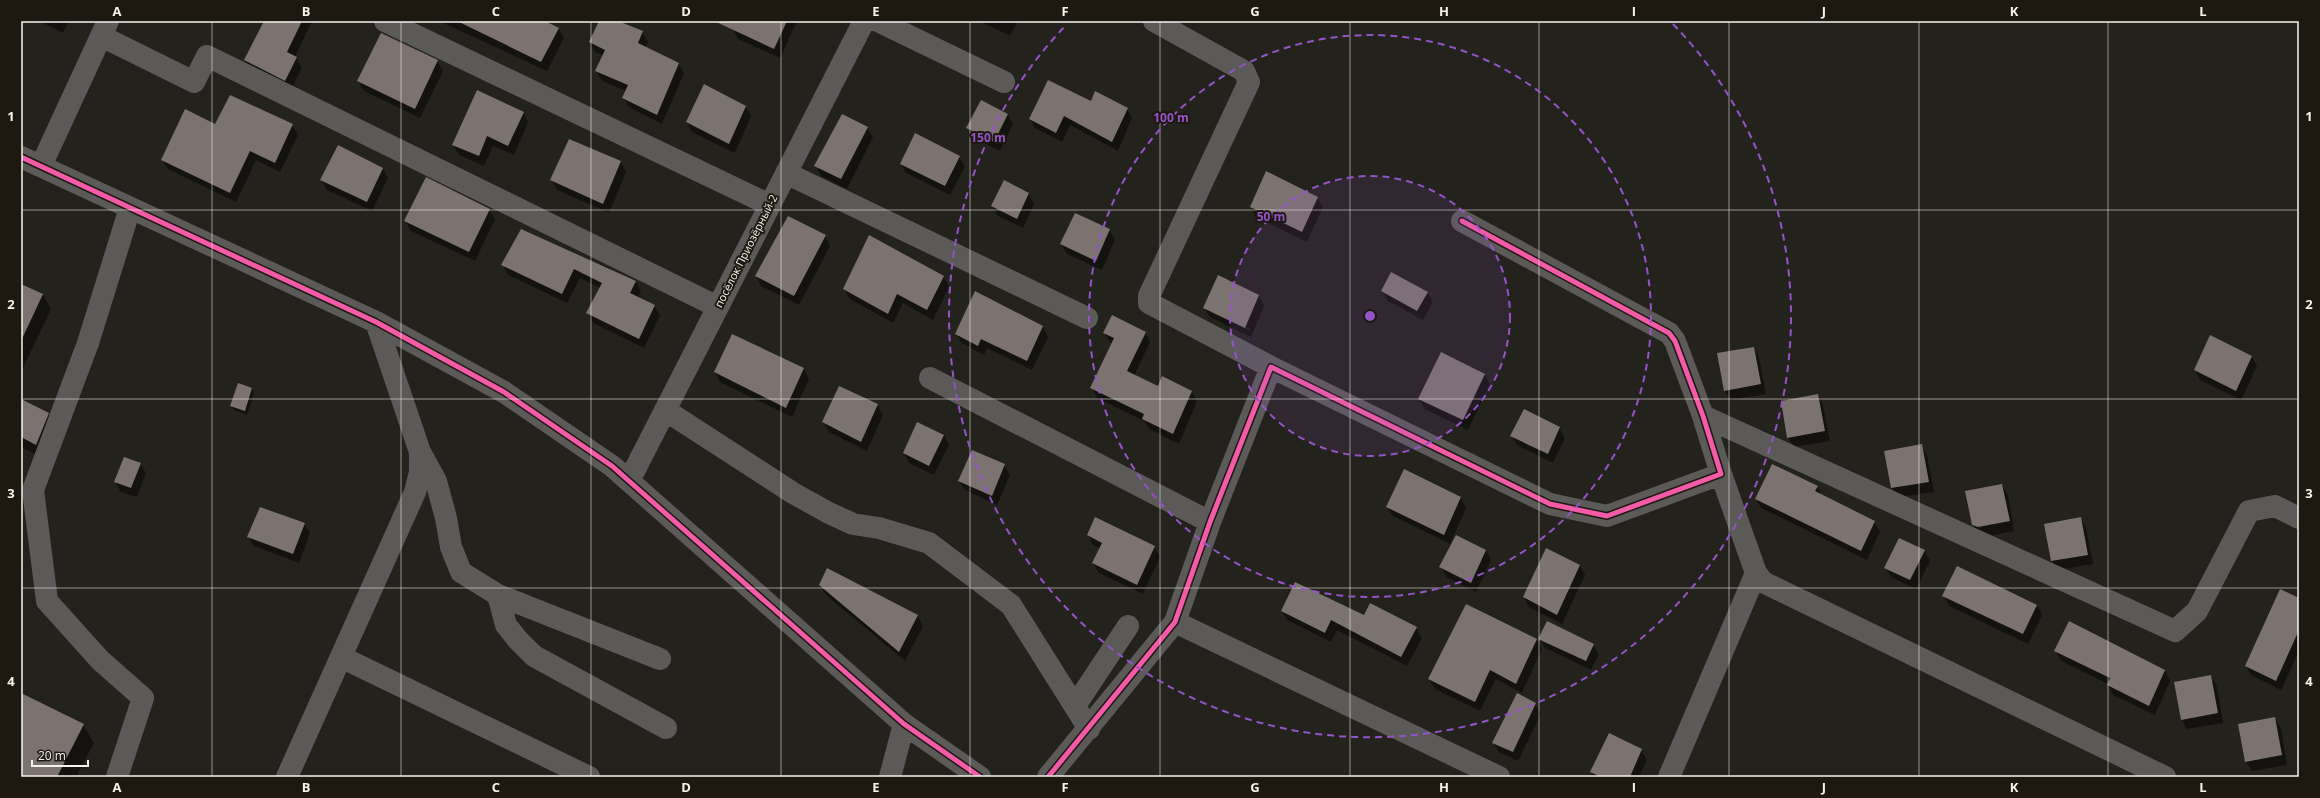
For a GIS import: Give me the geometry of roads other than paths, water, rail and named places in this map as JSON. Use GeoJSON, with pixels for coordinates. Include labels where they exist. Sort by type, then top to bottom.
{"type":"FeatureCollection","features":[{"type":"Feature","properties":{"kind":"street"},"geometry":{"type":"LineString","coordinates":[[385,21],[770,205]]}},
{"type":"Feature","properties":{"kind":"street","name":"посёлок Приозёрный-2"},"geometry":{"type":"LineString","coordinates":[[629,481],[864,21]]}},
{"type":"Feature","properties":{"kind":"street"},"geometry":{"type":"LineString","coordinates":[[878,21],[1004,82]]}},
{"type":"Feature","properties":{"kind":"street"},"geometry":{"type":"LineString","coordinates":[[1154,21],[1244,71],[1249,82],[1148,296],[1149,303],[1271,367],[1550,504],[1608,516],[1720,474]]}},
{"type":"Feature","properties":{"kind":"street"},"geometry":{"type":"LineString","coordinates":[[40,166],[104,29],[194,82],[207,56],[718,307]]}},
{"type":"Feature","properties":{"kind":"street"},"geometry":{"type":"LineString","coordinates":[[21,157],[376,322],[504,392],[612,466],[904,724],[980,777]]}},
{"type":"Feature","properties":{"kind":"street"},"geometry":{"type":"LineString","coordinates":[[786,173],[1087,318]]}},
{"type":"Feature","properties":{"kind":"street"},"geometry":{"type":"LineString","coordinates":[[117,777],[143,698],[100,660],[46,601],[33,490],[88,342],[130,208]]}},
{"type":"Feature","properties":{"kind":"street"},"geometry":{"type":"LineString","coordinates":[[1462,221],[1669,333],[1675,341],[1703,416],[1720,474],[1756,573],[1763,582],[2165,777]]}},
{"type":"Feature","properties":{"kind":"street"},"geometry":{"type":"LineString","coordinates":[[376,322],[420,452],[436,481],[446,518],[450,547],[461,572],[498,595],[660,659]]}},
{"type":"Feature","properties":{"kind":"street"},"geometry":{"type":"LineString","coordinates":[[1048,777],[1089,729],[1175,622],[1210,522],[1271,367]]}},
{"type":"Feature","properties":{"kind":"street"},"geometry":{"type":"LineString","coordinates":[[930,378],[1210,522]]}},
{"type":"Feature","properties":{"kind":"street"},"geometry":{"type":"LineString","coordinates":[[665,410],[829,513],[853,524],[879,528],[929,543],[1010,606],[1089,729]]}},
{"type":"Feature","properties":{"kind":"street"},"geometry":{"type":"LineString","coordinates":[[1703,416],[2175,631],[2197,611],[2249,511],[2275,506],[2299,518]]}},
{"type":"Feature","properties":{"kind":"street"},"geometry":{"type":"LineString","coordinates":[[287,777],[415,492],[420,472],[420,452]]}},
{"type":"Feature","properties":{"kind":"street"},"geometry":{"type":"LineString","coordinates":[[1670,777],[1756,573]]}},
{"type":"Feature","properties":{"kind":"street"},"geometry":{"type":"LineString","coordinates":[[498,595],[506,625],[534,656],[666,728]]}},
{"type":"Feature","properties":{"kind":"street"},"geometry":{"type":"LineString","coordinates":[[1175,622],[1499,777]]}},
{"type":"Feature","properties":{"kind":"street"},"geometry":{"type":"LineString","coordinates":[[1075,706],[1128,626]]}},
{"type":"Feature","properties":{"kind":"street"},"geometry":{"type":"LineString","coordinates":[[341,657],[589,777]]}},
{"type":"Feature","properties":{"kind":"street"},"geometry":{"type":"LineString","coordinates":[[890,777],[904,724]]}}]}
